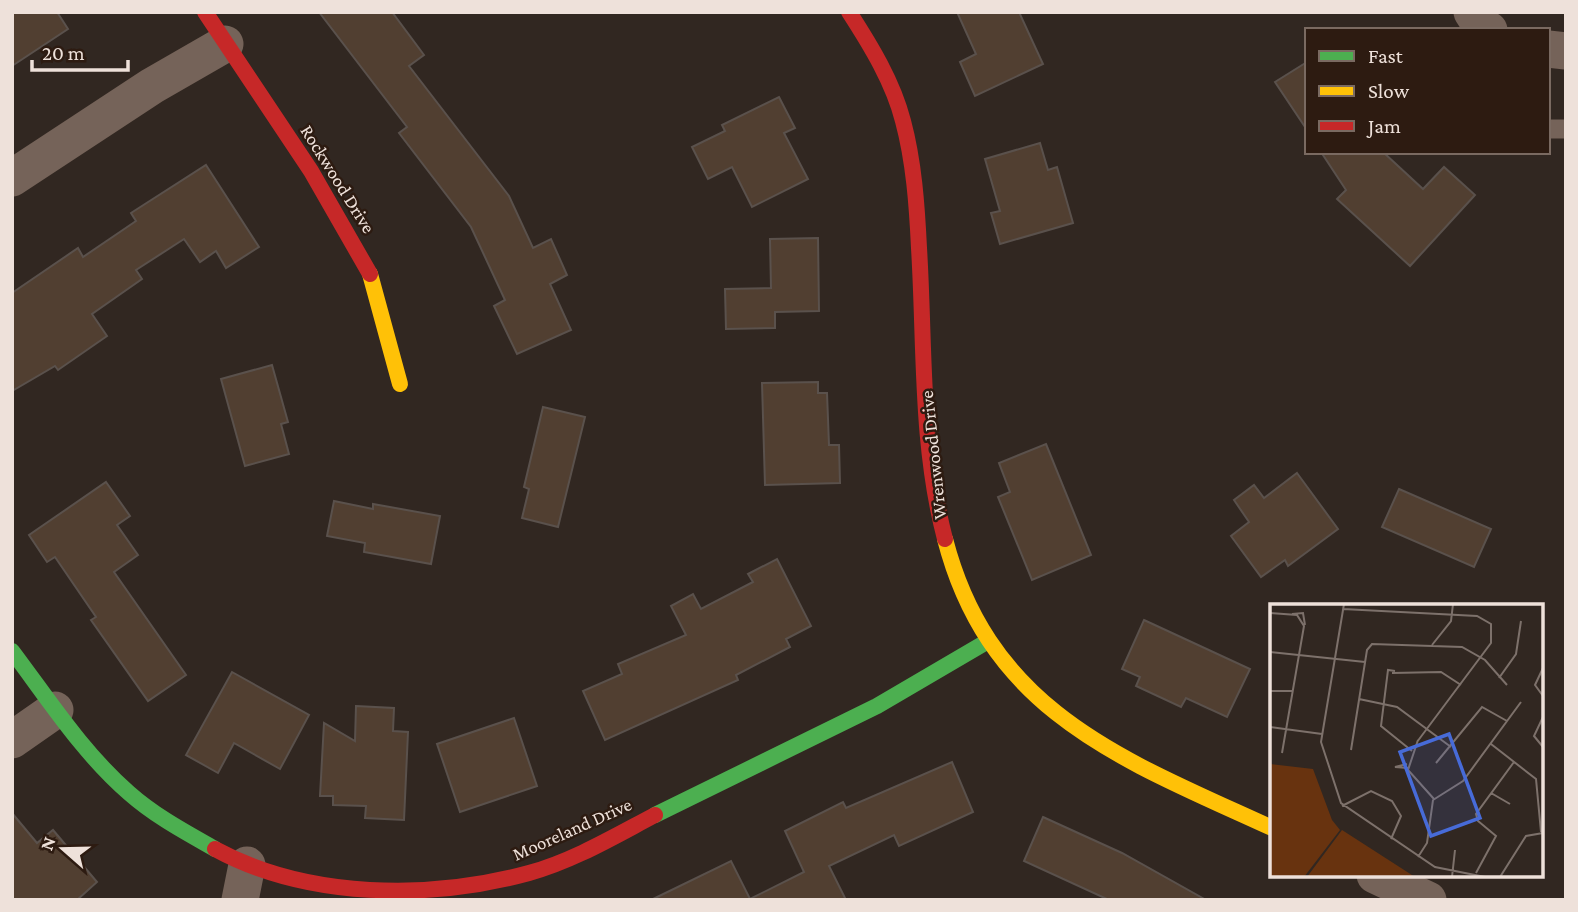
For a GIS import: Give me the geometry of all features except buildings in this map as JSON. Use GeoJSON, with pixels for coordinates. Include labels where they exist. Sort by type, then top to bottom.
{"type":"FeatureCollection","features":[{"type":"Feature","properties":{"kind":"street","name":"Rockwood Drive"},"geometry":{"type":"LineString","coordinates":[[205,12],[311,171],[368,266],[400,384]]}},
{"type":"Feature","properties":{"kind":"street","name":"Wrenwood Drive"},"geometry":{"type":"LineString","coordinates":[[849,12],[892,88],[907,133],[916,205],[932,484],[941,532],[955,578],[988,641],[1032,694],[1068,724],[1150,770],[1270,827]]}},
{"type":"Feature","properties":{"kind":"street"},"geometry":{"type":"LineString","coordinates":[[1470,12],[1485,28]]}},
{"type":"Feature","properties":{"kind":"street"},"geometry":{"type":"LineString","coordinates":[[12,178],[152,86],[225,44]]}},
{"type":"Feature","properties":{"kind":"street","name":"Mooreland Drive"},"geometry":{"type":"LineString","coordinates":[[12,651],[96,761],[130,794],[169,824],[212,850],[324,893],[432,892],[468,888],[533,872],[596,845],[694,794],[864,713],[988,641]]}},
{"type":"Feature","properties":{"kind":"street"},"geometry":{"type":"LineString","coordinates":[[12,740],[55,710]]}},
{"type":"Feature","properties":{"kind":"street"},"geometry":{"type":"LineString","coordinates":[[240,900],[247,865]]}},
{"type":"Feature","properties":{"kind":"street"},"geometry":{"type":"LineString","coordinates":[[1379,877],[1428,900]]}},
{"type":"Feature","properties":{"kind":"traffic: fast"},"geometry":{"type":"LineString","coordinates":[[655,815],[877,706],[988,641]]}},
{"type":"Feature","properties":{"kind":"traffic: fast"},"geometry":{"type":"LineString","coordinates":[[12,651],[67,725],[112,777],[149,809],[215,849]]}},
{"type":"Feature","properties":{"kind":"traffic: slow"},"geometry":{"type":"LineString","coordinates":[[370,274],[400,384]]}},
{"type":"Feature","properties":{"kind":"traffic: slow"},"geometry":{"type":"LineString","coordinates":[[945,539],[966,599],[994,648],[1029,689],[1070,723],[1115,753],[1270,827]]}},
{"type":"Feature","properties":{"kind":"traffic: jam"},"geometry":{"type":"LineString","coordinates":[[205,12],[311,171],[370,274]]}},
{"type":"Feature","properties":{"kind":"traffic: jam"},"geometry":{"type":"LineString","coordinates":[[849,12],[887,78],[903,121],[910,152],[917,216],[927,431],[945,539]]}},
{"type":"Feature","properties":{"kind":"traffic: jam"},"geometry":{"type":"LineString","coordinates":[[215,849],[289,878],[329,886],[369,890],[451,888],[491,882],[562,862],[655,815]]}}]}
